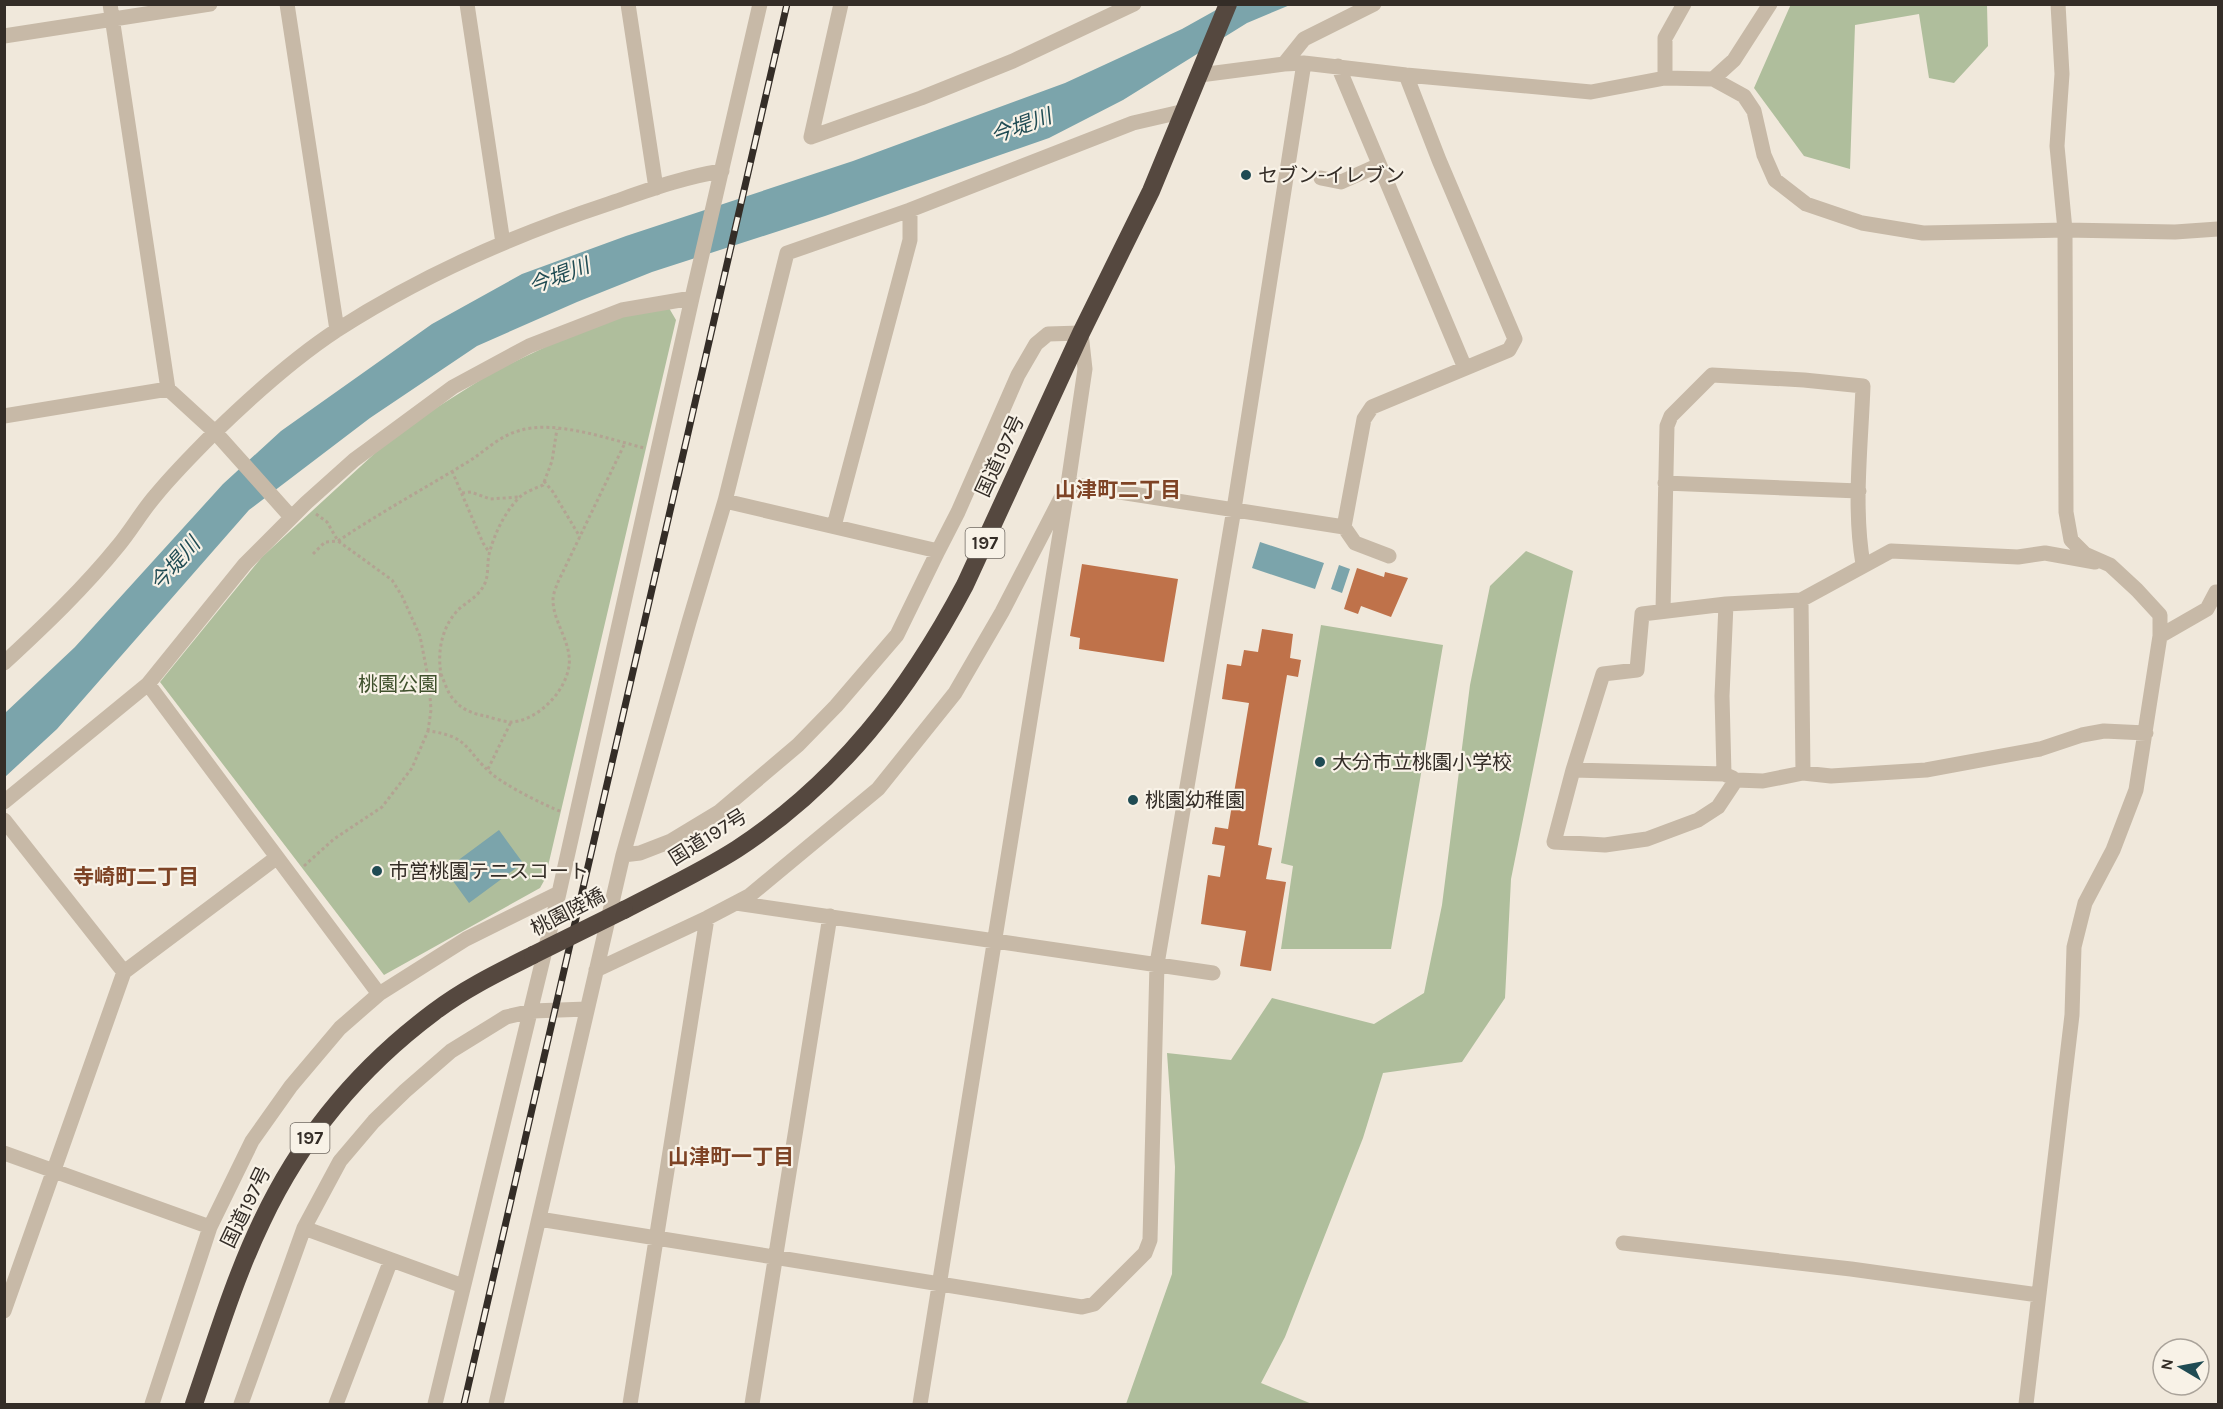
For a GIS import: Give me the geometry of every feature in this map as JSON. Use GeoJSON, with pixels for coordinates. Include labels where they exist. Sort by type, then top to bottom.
{"type":"FeatureCollection","features":[{"type":"Feature","properties":{"kind":"highway","name":"国道197号"},"geometry":{"type":"LineString","coordinates":[[624,910],[717,861],[778,819],[853,751],[907,684],[945,624],[965,585],[1081,333],[1152,191],[1228,4]]}},
{"type":"Feature","properties":{"kind":"highway","name":"桃園陸橋"},"geometry":{"type":"LineString","coordinates":[[533,955],[624,910]]}},
{"type":"Feature","properties":{"kind":"highway","name":"国道197号"},"geometry":{"type":"LineString","coordinates":[[194,1404],[258,1229],[283,1179],[319,1125],[356,1079],[382,1054],[435,1011],[475,985],[533,955]]}},
{"type":"Feature","properties":{"kind":"street"},"geometry":{"type":"LineString","coordinates":[[4,36],[111,12],[210,4]]}},
{"type":"Feature","properties":{"kind":"street"},"geometry":{"type":"LineString","coordinates":[[287,4],[337,330]]}},
{"type":"Feature","properties":{"kind":"street"},"geometry":{"type":"LineString","coordinates":[[467,4],[503,243]]}},
{"type":"Feature","properties":{"kind":"street"},"geometry":{"type":"LineString","coordinates":[[628,4],[656,188]]}},
{"type":"Feature","properties":{"kind":"street"},"geometry":{"type":"LineString","coordinates":[[435,1404],[532,1011],[760,4]]}},
{"type":"Feature","properties":{"kind":"street"},"geometry":{"type":"LineString","coordinates":[[841,4],[811,137],[921,98],[972,77],[1134,4]]}},
{"type":"Feature","properties":{"kind":"street"},"geometry":{"type":"LineString","coordinates":[[1284,64],[1304,39],[1374,4]]}},
{"type":"Feature","properties":{"kind":"street"},"geometry":{"type":"LineString","coordinates":[[1665,78],[1665,38],[1684,4]]}},
{"type":"Feature","properties":{"kind":"street"},"geometry":{"type":"LineString","coordinates":[[1713,79],[1734,60],[1770,4]]}},
{"type":"Feature","properties":{"kind":"street"},"geometry":{"type":"LineString","coordinates":[[2026,1404],[2072,1015],[2074,947],[2085,903],[2113,850],[2136,790],[2160,636],[2160,615],[2137,590],[2110,565],[2085,554],[2071,540],[2067,512],[2065,231],[2057,146],[2062,74],[2058,4]]}},
{"type":"Feature","properties":{"kind":"street"},"geometry":{"type":"LineString","coordinates":[[111,12],[168,389],[215,432],[291,517]]}},
{"type":"Feature","properties":{"kind":"street"},"geometry":{"type":"LineString","coordinates":[[1202,69],[1304,63],[1591,92],[1665,78],[1713,79],[1744,96],[1754,111],[1764,155],[1775,180],[1806,204],[1862,223],[1923,233],[2175,232],[2218,229]]}},
{"type":"Feature","properties":{"kind":"street"},"geometry":{"type":"LineString","coordinates":[[539,1219],[1082,1307],[1094,1304],[1144,1253],[1150,1240],[1157,964],[1234,509],[1304,63]]}},
{"type":"Feature","properties":{"kind":"street"},"geometry":{"type":"LineString","coordinates":[[1338,66],[1465,368]]}},
{"type":"Feature","properties":{"kind":"street"},"geometry":{"type":"LineString","coordinates":[[1389,556],[1355,543],[1344,527],[1364,419],[1372,407],[1509,350],[1515,339],[1438,160],[1406,75]]}},
{"type":"Feature","properties":{"kind":"street"},"geometry":{"type":"LineString","coordinates":[[496,1404],[623,855],[725,501],[787,253],[910,210],[1134,123],[1185,111]]}},
{"type":"Feature","properties":{"kind":"street"},"geometry":{"type":"LineString","coordinates":[[1321,178],[1341,182],[1379,165]]}},
{"type":"Feature","properties":{"kind":"street"},"geometry":{"type":"LineString","coordinates":[[4,663],[54,616],[118,546],[156,495],[215,432],[278,374],[337,330],[426,279],[503,243],[558,221],[698,174],[722,171]]}},
{"type":"Feature","properties":{"kind":"street"},"geometry":{"type":"LineString","coordinates":[[834,526],[910,240],[910,210]]}},
{"type":"Feature","properties":{"kind":"street"},"geometry":{"type":"LineString","coordinates":[[4,802],[148,684],[245,564],[306,503],[354,460],[453,387],[529,346],[622,310],[692,298]]}},
{"type":"Feature","properties":{"kind":"street"},"geometry":{"type":"LineString","coordinates":[[623,855],[640,854],[671,841],[719,812],[798,744],[850,691],[897,635],[958,512],[1018,375],[1036,344],[1048,334],[1081,333],[1084,369],[1068,484],[920,1404]]}},
{"type":"Feature","properties":{"kind":"street"},"geometry":{"type":"LineString","coordinates":[[1663,611],[1667,426],[1671,416],[1712,375],[1863,386],[1859,491],[1860,545],[1863,564]]}},
{"type":"Feature","properties":{"kind":"street"},"geometry":{"type":"LineString","coordinates":[[4,416],[168,389]]}},
{"type":"Feature","properties":{"kind":"street"},"geometry":{"type":"LineString","coordinates":[[1665,483],[1859,491]]}},
{"type":"Feature","properties":{"kind":"street"},"geometry":{"type":"LineString","coordinates":[[1068,484],[1344,527]]}},
{"type":"Feature","properties":{"kind":"street"},"geometry":{"type":"LineString","coordinates":[[596,970],[749,896],[878,789],[955,693],[1002,612],[1068,484]]}},
{"type":"Feature","properties":{"kind":"street"},"geometry":{"type":"LineString","coordinates":[[725,501],[938,551]]}},
{"type":"Feature","properties":{"kind":"street"},"geometry":{"type":"LineString","coordinates":[[1726,604],[1722,696],[1730,777],[1718,807],[1698,820],[1647,839],[1605,845],[1554,842],[1573,770],[1603,674],[1637,670],[1642,614],[1726,604],[1801,600],[1863,564],[1891,551],[2018,557],[2045,554],[2110,565]]}},
{"type":"Feature","properties":{"kind":"street"},"geometry":{"type":"LineString","coordinates":[[2160,636],[2207,609],[2218,592]]}},
{"type":"Feature","properties":{"kind":"street"},"geometry":{"type":"LineString","coordinates":[[1801,600],[1803,773]]}},
{"type":"Feature","properties":{"kind":"street"},"geometry":{"type":"LineString","coordinates":[[148,684],[379,994]]}},
{"type":"Feature","properties":{"kind":"street"},"geometry":{"type":"LineString","coordinates":[[1573,770],[1730,777],[1762,781],[1803,773],[1831,776],[1926,770],[2040,749],[2082,735],[2104,731],[2146,733]]}},
{"type":"Feature","properties":{"kind":"street"},"geometry":{"type":"LineString","coordinates":[[4,820],[124,972]]}},
{"type":"Feature","properties":{"kind":"street"},"geometry":{"type":"LineString","coordinates":[[4,1311],[124,972],[276,858]]}},
{"type":"Feature","properties":{"kind":"street"},"geometry":{"type":"LineString","coordinates":[[152,1404],[210,1227],[252,1141],[291,1086],[340,1028],[379,994],[466,939],[559,893]]}},
{"type":"Feature","properties":{"kind":"street"},"geometry":{"type":"LineString","coordinates":[[736,903],[1213,973]]}},
{"type":"Feature","properties":{"kind":"street"},"geometry":{"type":"LineString","coordinates":[[752,1404],[830,916]]}},
{"type":"Feature","properties":{"kind":"street"},"geometry":{"type":"LineString","coordinates":[[630,1404],[707,918]]}},
{"type":"Feature","properties":{"kind":"street"},"geometry":{"type":"LineString","coordinates":[[241,1404],[304,1228],[340,1161],[374,1121],[405,1090],[451,1051],[506,1017],[532,1011],[587,1009]]}},
{"type":"Feature","properties":{"kind":"street"},"geometry":{"type":"LineString","coordinates":[[4,1153],[210,1227]]}},
{"type":"Feature","properties":{"kind":"street"},"geometry":{"type":"LineString","coordinates":[[304,1228],[463,1286]]}},
{"type":"Feature","properties":{"kind":"street"},"geometry":{"type":"LineString","coordinates":[[1623,1243],[1851,1269],[2038,1295]]}},
{"type":"Feature","properties":{"kind":"street"},"geometry":{"type":"LineString","coordinates":[[336,1404],[391,1260]]}},
{"type":"Feature","properties":{"kind":"path"},"geometry":{"type":"LineString","coordinates":[[313,554],[325,542],[338,542],[497,440],[518,430],[557,429],[596,435],[657,451]]}},
{"type":"Feature","properties":{"kind":"path"},"geometry":{"type":"LineString","coordinates":[[462,493],[471,492],[490,499],[520,497],[543,485],[552,461],[557,429]]}},
{"type":"Feature","properties":{"kind":"path"},"geometry":{"type":"LineString","coordinates":[[520,497],[499,527],[489,552],[489,566],[483,587],[474,598],[458,610],[444,632],[439,657],[441,674],[455,702],[464,709],[477,714],[511,722],[536,712],[549,703],[568,670],[568,648],[553,601],[558,582],[625,443]]}},
{"type":"Feature","properties":{"kind":"path"},"geometry":{"type":"LineString","coordinates":[[452,471],[489,552]]}},
{"type":"Feature","properties":{"kind":"path"},"geometry":{"type":"LineString","coordinates":[[544,481],[580,537]]}},
{"type":"Feature","properties":{"kind":"path"},"geometry":{"type":"LineString","coordinates":[[291,877],[334,839],[382,807],[412,768],[428,731],[430,710],[429,682],[420,636],[392,580],[338,542],[327,522],[311,510],[306,503]]}},
{"type":"Feature","properties":{"kind":"path"},"geometry":{"type":"LineString","coordinates":[[429,682],[441,674]]}},
{"type":"Feature","properties":{"kind":"path"},"geometry":{"type":"LineString","coordinates":[[488,770],[511,722]]}},
{"type":"Feature","properties":{"kind":"path"},"geometry":{"type":"LineString","coordinates":[[428,731],[445,733],[463,742],[493,775],[574,818]]}},
{"type":"Feature","properties":{"kind":"green space"},"geometry":{"type":"Polygon","coordinates":[[[1791,4],[1987,5],[1988,46],[1954,83],[1929,78],[1919,14],[1855,25],[1850,169],[1804,156],[1754,88],[1791,4]]]}},
{"type":"Feature","properties":{"kind":"green space","name":"桃園公園"},"geometry":{"type":"Polygon","coordinates":[[[669,308],[676,320],[545,879],[540,888],[384,975],[160,682],[262,557],[398,432],[493,372],[600,321],[669,308]]]}},
{"type":"Feature","properties":{"kind":"green space"},"geometry":{"type":"Polygon","coordinates":[[[1526,551],[1573,571],[1511,879],[1505,998],[1462,1062],[1383,1073],[1363,1138],[1285,1337],[1261,1383],[1312,1404],[1126,1404],[1172,1274],[1175,1167],[1167,1053],[1231,1060],[1272,998],[1374,1024],[1424,993],[1442,905],[1470,685],[1490,586],[1526,551]]]}},
{"type":"Feature","properties":{"kind":"green space"},"geometry":{"type":"Polygon","coordinates":[[[1321,625],[1443,645],[1391,949],[1281,949],[1293,866],[1281,863],[1321,625]]]}},
{"type":"Feature","properties":{"kind":"water","name":"今堤川"},"geometry":{"type":"Polygon","coordinates":[[[1225,5],[1290,5],[1247,23],[1123,100],[1049,138],[825,216],[652,272],[477,346],[370,418],[249,510],[57,729],[5,777],[5,713],[75,647],[223,484],[281,431],[432,324],[522,274],[626,236],[853,161],[1065,83],[1182,29],[1225,5]]]}},
{"type":"Feature","properties":{"kind":"water"},"geometry":{"type":"Polygon","coordinates":[[[1260,542],[1324,563],[1315,589],[1252,568],[1260,542]]]}},
{"type":"Feature","properties":{"kind":"water"},"geometry":{"type":"Polygon","coordinates":[[[1339,565],[1350,569],[1342,593],[1331,589],[1339,565]]]}},
{"type":"Feature","properties":{"kind":"water"},"geometry":{"type":"Polygon","coordinates":[[[499,830],[523,863],[469,903],[445,870],[499,830]]]}},
{"type":"Feature","properties":{"kind":"building"},"geometry":{"type":"Polygon","coordinates":[[[1082,564],[1178,579],[1164,662],[1079,649],[1080,638],[1070,636],[1082,564]]]}},
{"type":"Feature","properties":{"kind":"building"},"geometry":{"type":"Polygon","coordinates":[[[1357,568],[1384,577],[1385,572],[1408,578],[1391,617],[1361,606],[1358,614],[1344,609],[1357,568]]]}},
{"type":"Feature","properties":{"kind":"building"},"geometry":{"type":"Polygon","coordinates":[[[1262,629],[1293,634],[1290,658],[1301,660],[1298,677],[1287,675],[1258,845],[1272,848],[1266,879],[1286,882],[1271,971],[1240,966],[1246,931],[1201,924],[1208,875],[1220,877],[1225,846],[1212,844],[1215,827],[1228,829],[1249,703],[1222,699],[1227,664],[1241,666],[1244,650],[1258,652],[1262,629]]]}},
{"type":"Feature","properties":{"kind":"railway"},"geometry":{"type":"LineString","coordinates":[[464,1404],[787,4]]}},
{"type":"Feature","properties":{"kind":"place","name":"セブン-イレブン"},"geometry":{"type":"Point","coordinates":[1246,175]}},
{"type":"Feature","properties":{"kind":"place","name":"大分市立桃園小学校"},"geometry":{"type":"Point","coordinates":[1320,762]}},
{"type":"Feature","properties":{"kind":"place","name":"桃園幼稚園"},"geometry":{"type":"Point","coordinates":[1133,800]}},
{"type":"Feature","properties":{"kind":"place","name":"市営桃園テニスコート"},"geometry":{"type":"Point","coordinates":[377,871]}},
{"type":"Feature","properties":{"kind":"district","name":"山津町二丁目"},"geometry":{"type":"Point","coordinates":[1118,490]}},
{"type":"Feature","properties":{"kind":"district","name":"寺崎町二丁目"},"geometry":{"type":"Point","coordinates":[136,877]}},
{"type":"Feature","properties":{"kind":"district","name":"山津町一丁目"},"geometry":{"type":"Point","coordinates":[731,1157]}}]}
